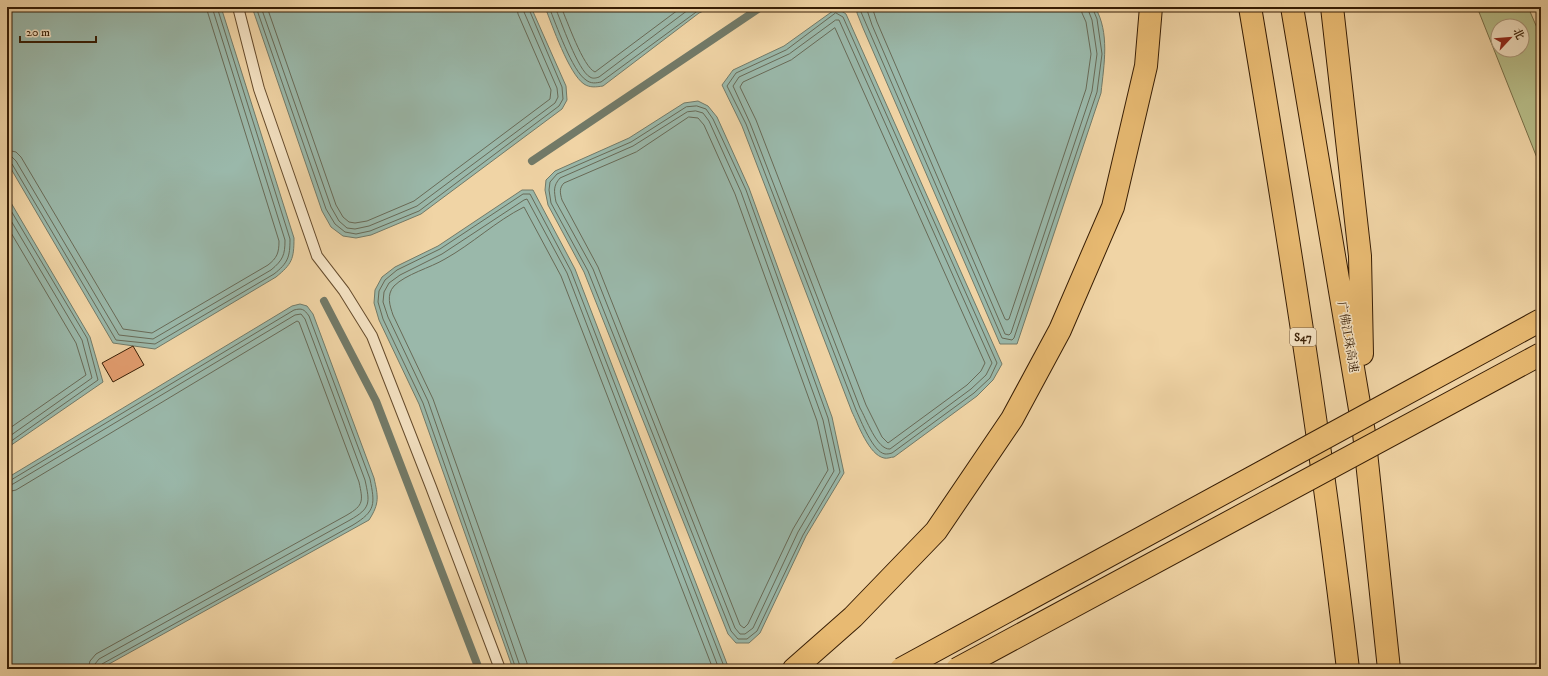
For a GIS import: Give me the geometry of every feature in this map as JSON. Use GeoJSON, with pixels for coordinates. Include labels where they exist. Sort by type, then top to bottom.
{"type":"FeatureCollection","features":[{"type":"Feature","properties":{"kind":"highway"},"geometry":{"type":"LineString","coordinates":[[794,669],[853,617],[936,531],[1012,419],[1060,330],[1113,207],[1146,66],[1151,7]]}},
{"type":"Feature","properties":{"kind":"highway","name":"S47"},"geometry":{"type":"LineString","coordinates":[[1250,7],[1288,233],[1335,561],[1348,669]]}},
{"type":"Feature","properties":{"kind":"highway","name":"广佛江珠高速"},"geometry":{"type":"LineString","coordinates":[[1292,7],[1364,433],[1389,669]]}},
{"type":"Feature","properties":{"kind":"highway"},"geometry":{"type":"LineString","coordinates":[[1332,7],[1360,256],[1364,433]]}},
{"type":"Feature","properties":{"kind":"highway"},"geometry":{"type":"LineString","coordinates":[[901,669],[1541,320]]}},
{"type":"Feature","properties":{"kind":"highway"},"geometry":{"type":"LineString","coordinates":[[957,669],[1541,354]]}},
{"type":"Feature","properties":{"kind":"lane"},"geometry":{"type":"LineString","coordinates":[[238,7],[259,89],[317,256],[344,291],[372,336],[500,669]]}},
{"type":"Feature","properties":{"kind":"green space"},"geometry":{"type":"Polygon","coordinates":[[[1477,7],[1528,7],[1541,37],[1541,168],[1497,58],[1530,58],[1530,18],[1490,18],[1490,40],[1477,7]]]}},
{"type":"Feature","properties":{"kind":"water"},"geometry":{"type":"Polygon","coordinates":[[[7,7],[221,7],[294,238],[293,256],[286,268],[276,277],[155,349],[113,343],[7,162],[7,7]]]}},
{"type":"Feature","properties":{"kind":"water"},"geometry":{"type":"Polygon","coordinates":[[[252,7],[531,7],[566,86],[567,100],[562,109],[421,214],[371,235],[356,238],[343,236],[331,227],[322,211],[252,7]]]}},
{"type":"Feature","properties":{"kind":"water"},"geometry":{"type":"Polygon","coordinates":[[[545,7],[712,7],[699,13],[603,86],[593,87],[584,84],[578,79],[567,60],[545,7]]]}},
{"type":"Feature","properties":{"kind":"water"},"geometry":{"type":"Polygon","coordinates":[[[857,7],[1095,7],[1100,17],[1103,27],[1105,49],[1101,93],[1017,344],[1000,344],[863,28],[857,13],[857,7]]]}},
{"type":"Feature","properties":{"kind":"water"},"geometry":{"type":"Polygon","coordinates":[[[837,8],[846,14],[1002,364],[993,380],[977,396],[894,457],[888,458],[879,456],[869,445],[852,412],[742,126],[722,85],[733,70],[784,46],[837,8]]]}},
{"type":"Feature","properties":{"kind":"water"},"geometry":{"type":"Polygon","coordinates":[[[698,101],[708,106],[717,117],[749,188],[832,417],[844,473],[806,536],[760,633],[749,643],[736,643],[728,634],[584,272],[548,205],[545,190],[546,180],[555,171],[629,138],[684,103],[698,101]]]}},
{"type":"Feature","properties":{"kind":"water"},"geometry":{"type":"Polygon","coordinates":[[[522,190],[533,190],[575,269],[729,669],[513,669],[419,404],[379,320],[374,303],[375,290],[382,277],[395,267],[438,246],[522,190]]]}},
{"type":"Feature","properties":{"kind":"water"},"geometry":{"type":"Polygon","coordinates":[[[7,196],[90,337],[103,382],[7,448],[7,196]]]}},
{"type":"Feature","properties":{"kind":"water"},"geometry":{"type":"Polygon","coordinates":[[[300,304],[307,306],[313,314],[374,478],[377,499],[375,509],[369,520],[100,669],[7,669],[7,478],[292,306],[300,304]]]}},
{"type":"Feature","properties":{"kind":"building"},"geometry":{"type":"Polygon","coordinates":[[[133,346],[144,365],[113,382],[102,363],[133,346]]]}},
{"type":"Feature","properties":{"kind":"waterway"},"geometry":{"type":"LineString","coordinates":[[532,161],[761,7]]}},
{"type":"Feature","properties":{"kind":"waterway"},"geometry":{"type":"LineString","coordinates":[[324,301],[376,401],[479,669]]}}]}
